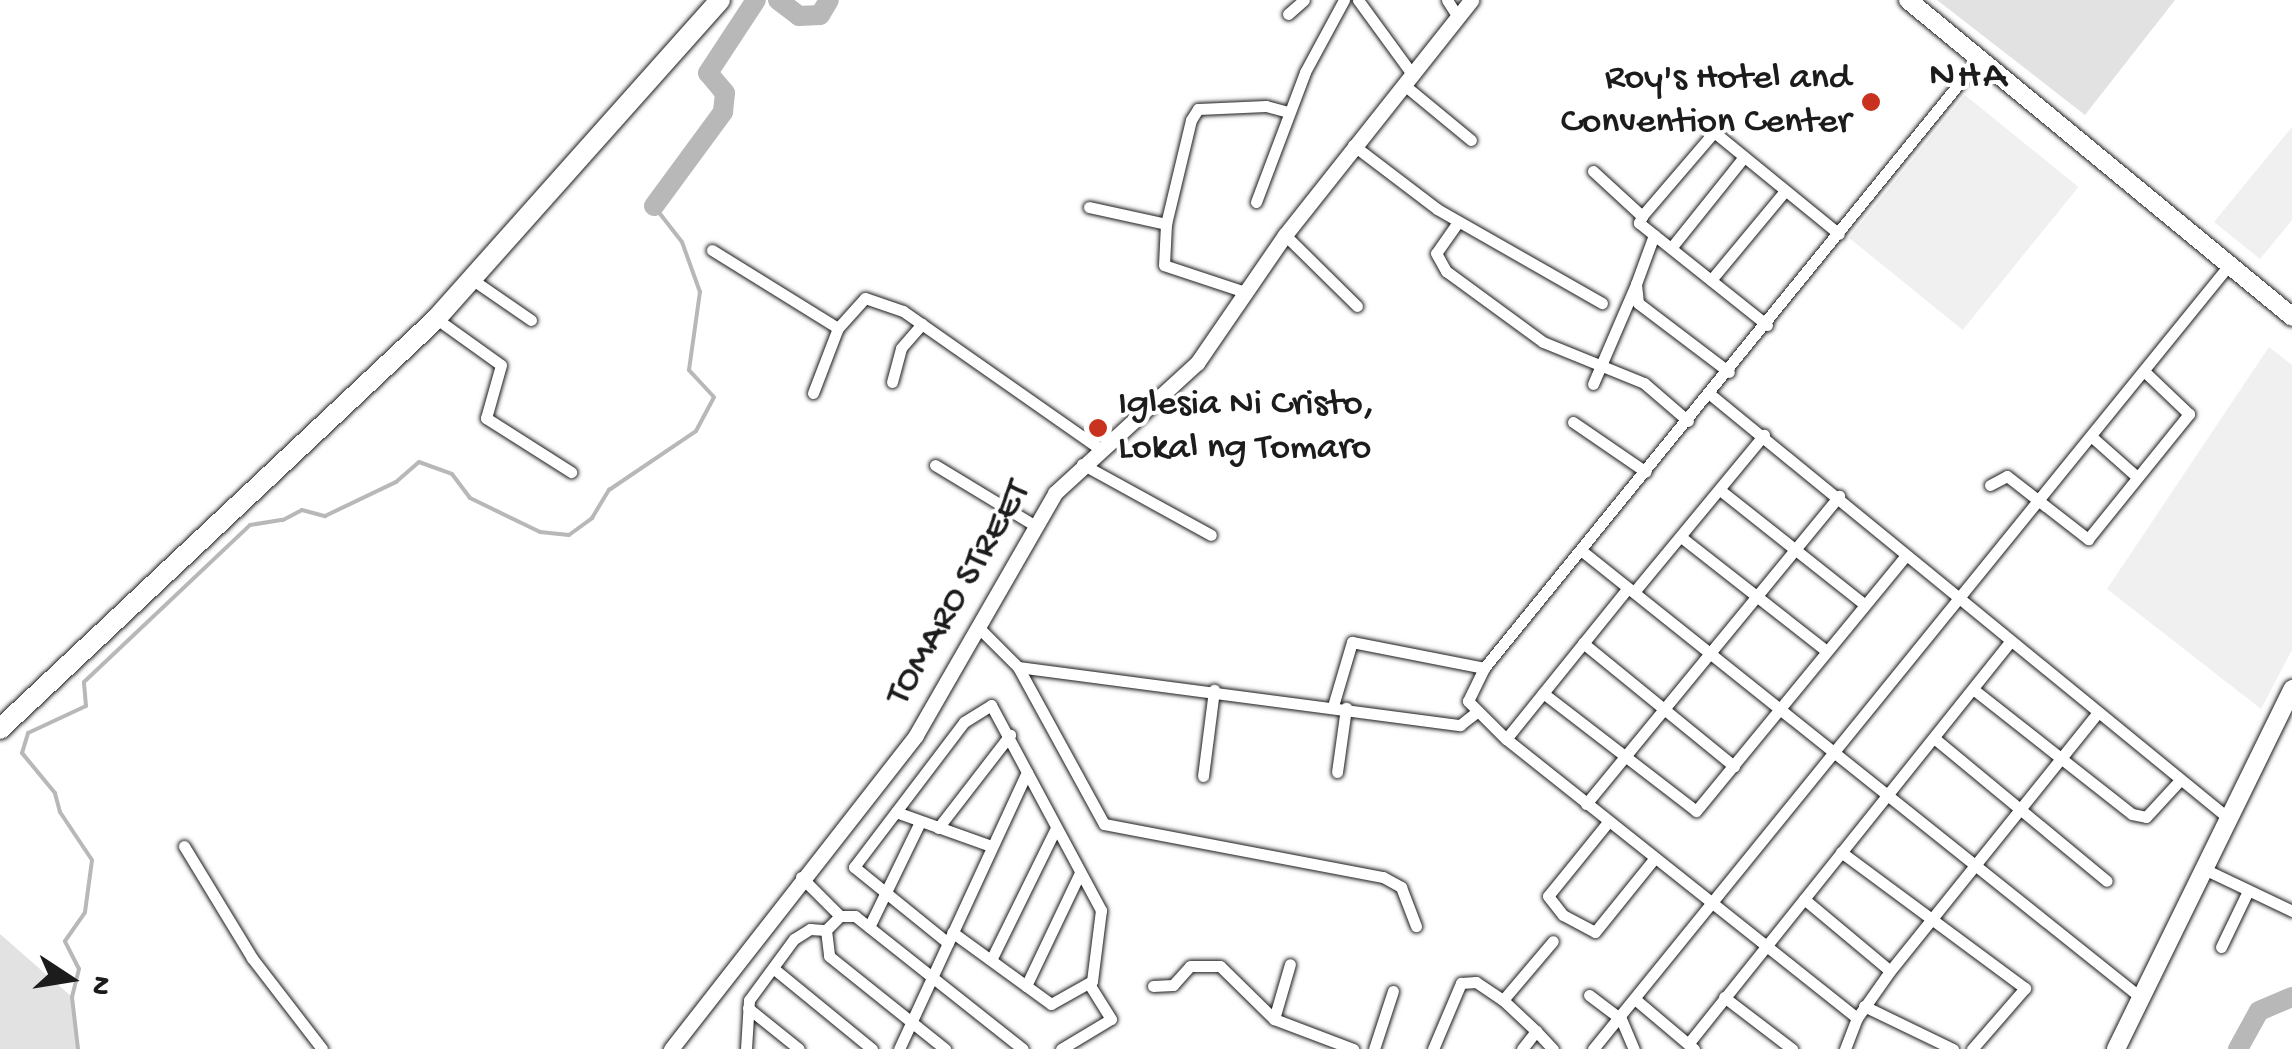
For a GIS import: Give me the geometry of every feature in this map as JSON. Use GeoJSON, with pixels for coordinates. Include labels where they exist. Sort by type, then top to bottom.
{"type":"FeatureCollection","features":[{"type":"Feature","properties":{"kind":"highway"},"geometry":{"type":"LineString","coordinates":[[470,278],[709,0]]}},
{"type":"Feature","properties":{"kind":"highway"},"geometry":{"type":"LineString","coordinates":[[0,729],[433,316],[720,0]]}},
{"type":"Feature","properties":{"kind":"highway"},"geometry":{"type":"LineString","coordinates":[[0,717],[155,580]]}},
{"type":"Feature","properties":{"kind":"main road"},"geometry":{"type":"LineString","coordinates":[[1918,3],[1979,59],[2292,318]]}},
{"type":"Feature","properties":{"kind":"main road"},"geometry":{"type":"LineString","coordinates":[[2116,1049],[2292,689]]}},
{"type":"Feature","properties":{"kind":"street"},"geometry":{"type":"LineString","coordinates":[[1288,14],[1304,0]]}},
{"type":"Feature","properties":{"kind":"street"},"geometry":{"type":"LineString","coordinates":[[1256,202],[1289,112],[1344,0]]}},
{"type":"Feature","properties":{"kind":"street"},"geometry":{"type":"LineString","coordinates":[[1358,0],[1408,79],[1471,140]]}},
{"type":"Feature","properties":{"kind":"street"},"geometry":{"type":"LineString","coordinates":[[1446,0],[1458,16]]}},
{"type":"Feature","properties":{"kind":"street","name":"TOMARO STREET"},"geometry":{"type":"LineString","coordinates":[[671,1049],[801,876],[916,735],[980,629],[1034,524],[1082,464],[1197,363],[1353,145],[1471,0]]}},
{"type":"Feature","properties":{"kind":"street"},"geometry":{"type":"LineString","coordinates":[[1954,1049],[1860,1012],[1762,947],[1474,714],[1468,700],[1484,668],[1712,394],[1979,59]]}},
{"type":"Feature","properties":{"kind":"street"},"geometry":{"type":"LineString","coordinates":[[1245,292],[1171,272],[1161,255],[1166,224],[1198,109],[1266,106],[1289,112]]}},
{"type":"Feature","properties":{"kind":"street"},"geometry":{"type":"LineString","coordinates":[[1767,325],[1639,223],[1642,216],[1714,132],[1839,234]]}},
{"type":"Feature","properties":{"kind":"street"},"geometry":{"type":"LineString","coordinates":[[1353,145],[1458,222],[1602,302]]}},
{"type":"Feature","properties":{"kind":"street"},"geometry":{"type":"LineString","coordinates":[[1671,248],[1743,158]]}},
{"type":"Feature","properties":{"kind":"street"},"geometry":{"type":"LineString","coordinates":[[1593,171],[1642,216]]}},
{"type":"Feature","properties":{"kind":"street"},"geometry":{"type":"LineString","coordinates":[[1711,280],[1785,191]]}},
{"type":"Feature","properties":{"kind":"street"},"geometry":{"type":"LineString","coordinates":[[1089,206],[1166,224]]}},
{"type":"Feature","properties":{"kind":"street"},"geometry":{"type":"LineString","coordinates":[[1458,222],[1439,247],[1438,263],[1543,342],[1601,362],[1644,383],[1688,421]]}},
{"type":"Feature","properties":{"kind":"street"},"geometry":{"type":"LineString","coordinates":[[1286,235],[1358,306]]}},
{"type":"Feature","properties":{"kind":"street"},"geometry":{"type":"LineString","coordinates":[[1593,384],[1654,235]]}},
{"type":"Feature","properties":{"kind":"street"},"geometry":{"type":"LineString","coordinates":[[712,250],[838,328]]}},
{"type":"Feature","properties":{"kind":"street"},"geometry":{"type":"LineString","coordinates":[[1592,1049],[1621,1019],[2229,265]]}},
{"type":"Feature","properties":{"kind":"street"},"geometry":{"type":"LineString","coordinates":[[470,278],[531,320]]}},
{"type":"Feature","properties":{"kind":"street"},"geometry":{"type":"LineString","coordinates":[[1636,284],[1638,303],[1650,317],[1728,372]]}},
{"type":"Feature","properties":{"kind":"street"},"geometry":{"type":"LineString","coordinates":[[813,393],[838,328],[864,298],[922,324],[1100,449]]}},
{"type":"Feature","properties":{"kind":"street"},"geometry":{"type":"LineString","coordinates":[[433,316],[501,365],[486,418],[571,472]]}},
{"type":"Feature","properties":{"kind":"street"},"geometry":{"type":"LineString","coordinates":[[892,382],[901,348],[922,324]]}},
{"type":"Feature","properties":{"kind":"street"},"geometry":{"type":"LineString","coordinates":[[1990,486],[2007,476],[2085,541],[2189,411],[2144,371]]}},
{"type":"Feature","properties":{"kind":"street"},"geometry":{"type":"LineString","coordinates":[[1712,394],[1839,496],[1905,558],[2227,817]]}},
{"type":"Feature","properties":{"kind":"street"},"geometry":{"type":"LineString","coordinates":[[1574,422],[1646,472]]}},
{"type":"Feature","properties":{"kind":"street"},"geometry":{"type":"LineString","coordinates":[[1506,739],[1582,643],[1680,538],[1764,435]]}},
{"type":"Feature","properties":{"kind":"street"},"geometry":{"type":"LineString","coordinates":[[2092,437],[2136,476]]}},
{"type":"Feature","properties":{"kind":"street"},"geometry":{"type":"LineString","coordinates":[[1082,464],[1212,536]]}},
{"type":"Feature","properties":{"kind":"street"},"geometry":{"type":"LineString","coordinates":[[935,465],[1034,524]]}},
{"type":"Feature","properties":{"kind":"street"},"geometry":{"type":"LineString","coordinates":[[1720,490],[1864,604]]}},
{"type":"Feature","properties":{"kind":"street"},"geometry":{"type":"LineString","coordinates":[[1586,804],[1708,649],[1839,496]]}},
{"type":"Feature","properties":{"kind":"street"},"geometry":{"type":"LineString","coordinates":[[1680,538],[1825,650]]}},
{"type":"Feature","properties":{"kind":"street"},"geometry":{"type":"LineString","coordinates":[[1582,551],[1781,707],[1974,869],[2140,997]]}},
{"type":"Feature","properties":{"kind":"street"},"geometry":{"type":"LineString","coordinates":[[1543,693],[1696,812],[1825,650],[1905,558]]}},
{"type":"Feature","properties":{"kind":"street"},"geometry":{"type":"LineString","coordinates":[[980,629],[1018,667],[1104,824],[1384,877],[1401,887],[1416,926]]}},
{"type":"Feature","properties":{"kind":"street"},"geometry":{"type":"LineString","coordinates":[[1332,706],[1352,642],[1484,668]]}},
{"type":"Feature","properties":{"kind":"street"},"geometry":{"type":"LineString","coordinates":[[1582,643],[1734,766]]}},
{"type":"Feature","properties":{"kind":"street"},"geometry":{"type":"LineString","coordinates":[[1636,1000],[1691,1047],[1762,947],[2009,643]]}},
{"type":"Feature","properties":{"kind":"street"},"geometry":{"type":"LineString","coordinates":[[1018,667],[1460,725],[1474,714]]}},
{"type":"Feature","properties":{"kind":"street"},"geometry":{"type":"LineString","coordinates":[[1973,689],[2140,816],[2180,780]]}},
{"type":"Feature","properties":{"kind":"street"},"geometry":{"type":"LineString","coordinates":[[1203,776],[1214,690]]}},
{"type":"Feature","properties":{"kind":"street"},"geometry":{"type":"LineString","coordinates":[[1061,1049],[1112,1019],[1090,985],[1101,910],[997,708],[978,709],[854,867],[886,896],[1055,1004],[1090,985]]}},
{"type":"Feature","properties":{"kind":"street"},"geometry":{"type":"LineString","coordinates":[[1336,772],[1346,708]]}},
{"type":"Feature","properties":{"kind":"street"},"geometry":{"type":"LineString","coordinates":[[1845,1049],[1860,1012],[1890,971],[2096,714]]}},
{"type":"Feature","properties":{"kind":"street"},"geometry":{"type":"LineString","coordinates":[[938,828],[1010,735]]}},
{"type":"Feature","properties":{"kind":"street"},"geometry":{"type":"LineString","coordinates":[[1934,738],[2107,881]]}},
{"type":"Feature","properties":{"kind":"street"},"geometry":{"type":"LineString","coordinates":[[899,1049],[1027,772]]}},
{"type":"Feature","properties":{"kind":"street"},"geometry":{"type":"LineString","coordinates":[[896,812],[991,846]]}},
{"type":"Feature","properties":{"kind":"street"},"geometry":{"type":"LineString","coordinates":[[869,927],[920,822]]}},
{"type":"Feature","properties":{"kind":"street"},"geometry":{"type":"LineString","coordinates":[[1608,822],[1548,896],[1563,915],[1595,932],[1654,860]]}},
{"type":"Feature","properties":{"kind":"street"},"geometry":{"type":"LineString","coordinates":[[991,960],[1056,828]]}},
{"type":"Feature","properties":{"kind":"street"},"geometry":{"type":"LineString","coordinates":[[184,846],[252,958],[322,1049]]}},
{"type":"Feature","properties":{"kind":"street"},"geometry":{"type":"LineString","coordinates":[[1841,852],[1930,924],[2025,988],[1972,1049]]}},
{"type":"Feature","properties":{"kind":"street"},"geometry":{"type":"LineString","coordinates":[[2202,868],[2292,911]]}},
{"type":"Feature","properties":{"kind":"street"},"geometry":{"type":"LineString","coordinates":[[1026,986],[1080,874]]}},
{"type":"Feature","properties":{"kind":"street"},"geometry":{"type":"LineString","coordinates":[[801,876],[840,916]]}},
{"type":"Feature","properties":{"kind":"street"},"geometry":{"type":"LineString","coordinates":[[2221,948],[2248,891]]}},
{"type":"Feature","properties":{"kind":"street"},"geometry":{"type":"LineString","coordinates":[[1804,899],[1890,971]]}},
{"type":"Feature","properties":{"kind":"street"},"geometry":{"type":"LineString","coordinates":[[746,1049],[748,1008],[773,968],[802,934],[826,930],[849,913],[1023,1049]]}},
{"type":"Feature","properties":{"kind":"street"},"geometry":{"type":"LineString","coordinates":[[826,930],[829,956],[945,1049]]}},
{"type":"Feature","properties":{"kind":"street"},"geometry":{"type":"LineString","coordinates":[[1504,1000],[1553,941]]}},
{"type":"Feature","properties":{"kind":"street"},"geometry":{"type":"LineString","coordinates":[[1274,1019],[1290,964]]}},
{"type":"Feature","properties":{"kind":"street"},"geometry":{"type":"LineString","coordinates":[[1153,986],[1173,986],[1190,966],[1220,966],[1274,1019],[1354,1049]]}},
{"type":"Feature","properties":{"kind":"street"},"geometry":{"type":"LineString","coordinates":[[773,968],[872,1049]]}},
{"type":"Feature","properties":{"kind":"street"},"geometry":{"type":"LineString","coordinates":[[1433,1049],[1461,983],[1476,982],[1504,1000],[1554,1049]]}},
{"type":"Feature","properties":{"kind":"street"},"geometry":{"type":"LineString","coordinates":[[1374,1049],[1393,991]]}},
{"type":"Feature","properties":{"kind":"street"},"geometry":{"type":"LineString","coordinates":[[1589,995],[1621,1019],[1634,1049]]}},
{"type":"Feature","properties":{"kind":"street"},"geometry":{"type":"LineString","coordinates":[[1724,998],[1792,1049]]}},
{"type":"Feature","properties":{"kind":"street"},"geometry":{"type":"LineString","coordinates":[[748,1008],[799,1049]]}},
{"type":"Feature","properties":{"kind":"street"},"geometry":{"type":"LineString","coordinates":[[1522,1049],[1536,1031]]}},
{"type":"Feature","properties":{"kind":"shaded area"},"geometry":{"type":"Polygon","coordinates":[[[1937,0],[2175,0],[2085,115],[1937,0]]]}},
{"type":"Feature","properties":{"kind":"shaded area"},"geometry":{"type":"Polygon","coordinates":[[[1965,95],[2078,187],[1963,330],[1849,238],[1965,95]]]}},
{"type":"Feature","properties":{"kind":"shaded area"},"geometry":{"type":"Polygon","coordinates":[[[2292,127],[2292,220],[2260,259],[2214,222],[2292,127]]]}},
{"type":"Feature","properties":{"kind":"shaded area"},"geometry":{"type":"Polygon","coordinates":[[[2269,347],[2292,365],[2292,650],[2261,709],[2107,589],[2269,347]]]}},
{"type":"Feature","properties":{"kind":"shaded area"},"geometry":{"type":"Polygon","coordinates":[[[0,934],[72,997],[78,1049],[0,1049],[0,934]]]}},
{"type":"Feature","properties":{"kind":"waterway"},"geometry":{"type":"LineString","coordinates":[[654,206],[723,112],[725,93],[708,73],[756,0]]}},
{"type":"Feature","properties":{"kind":"waterway"},"geometry":{"type":"LineString","coordinates":[[778,0],[799,16],[820,15],[829,0]]}},
{"type":"Feature","properties":{"kind":"waterway"},"geometry":{"type":"LineString","coordinates":[[78,1049],[72,997],[79,969],[65,941],[85,912],[92,860],[60,812],[55,793],[22,753],[28,733],[86,706],[84,682],[250,525],[283,520],[302,510],[325,516],[396,482],[419,462],[452,474],[470,498],[540,532],[569,535],[592,518],[609,490],[696,431],[714,397],[689,370],[700,292],[682,242],[654,206]]}},
{"type":"Feature","properties":{"kind":"waterway"},"geometry":{"type":"LineString","coordinates":[[2238,1049],[2259,1011],[2292,997]]}},
{"type":"Feature","properties":{"kind":"place","name":"Roy's Hotel and Convention Center"},"geometry":{"type":"Point","coordinates":[1871,102]}},
{"type":"Feature","properties":{"kind":"place","name":"Iglesia Ni Cristo, Lokal ng Tomaro"},"geometry":{"type":"Point","coordinates":[1098,428]}},
{"type":"Feature","properties":{"kind":"district","name":"NHA"},"geometry":{"type":"Point","coordinates":[1969,78]}}]}
